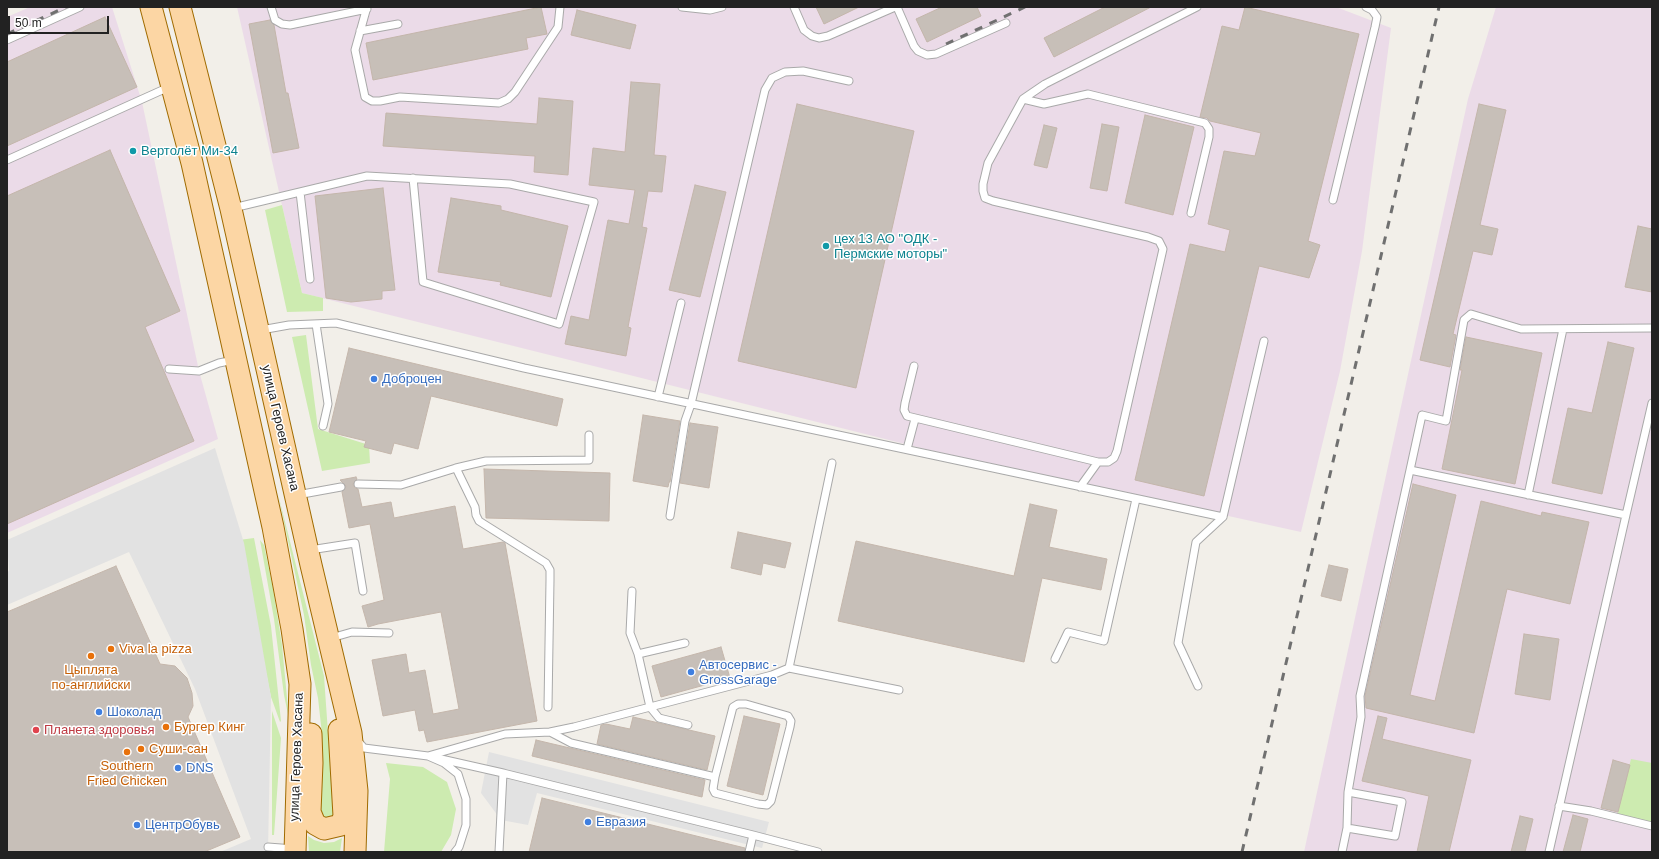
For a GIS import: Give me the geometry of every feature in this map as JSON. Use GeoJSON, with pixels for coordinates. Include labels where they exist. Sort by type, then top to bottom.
{"type":"FeatureCollection","features":[{"type":"Feature","properties":{"kind":"main road","name":"улица Героев Хасана"},"geometry":{"type":"LineString","coordinates":[[151,7],[192,163],[273,528],[292,629],[300,684],[295,850]]}},
{"type":"Feature","properties":{"kind":"main road","name":"улица Героев Хасана"},"geometry":{"type":"LineString","coordinates":[[180,7],[231,209],[307,551],[330,639],[351,733],[357,791],[355,852]]}},
{"type":"Feature","properties":{"kind":"main road"},"geometry":{"type":"LineString","coordinates":[[300,684],[311,725],[312,763],[310,812],[315,824],[324,829],[341,825],[344,816],[338,722],[340,684]]}},
{"type":"Feature","properties":{"kind":"lane"},"geometry":{"type":"LineString","coordinates":[[7,40],[80,7]]}},
{"type":"Feature","properties":{"kind":"lane"},"geometry":{"type":"LineString","coordinates":[[270,7],[275,20],[282,24],[290,24],[367,8],[355,50],[365,97],[372,102],[380,102],[400,97],[499,103],[508,99],[515,92],[558,28],[560,7]]}},
{"type":"Feature","properties":{"kind":"lane"},"geometry":{"type":"LineString","coordinates":[[682,7],[710,10],[722,7]]}},
{"type":"Feature","properties":{"kind":"lane"},"geometry":{"type":"LineString","coordinates":[[794,7],[804,30],[812,36],[819,38],[828,36],[896,7],[914,46],[918,51],[927,55],[936,54],[1006,23]]}},
{"type":"Feature","properties":{"kind":"lane"},"geometry":{"type":"LineString","coordinates":[[914,366],[904,410],[907,416],[914,419],[1098,462],[1108,462],[1114,458],[1117,451],[1164,249],[1159,241],[1148,237],[985,198],[983,184],[988,163],[1023,99],[1045,84],[1197,7]]}},
{"type":"Feature","properties":{"kind":"lane"},"geometry":{"type":"LineString","coordinates":[[1333,200],[1376,27],[1377,17],[1372,10],[1366,7]]}},
{"type":"Feature","properties":{"kind":"lane"},"geometry":{"type":"LineString","coordinates":[[360,32],[398,24]]}},
{"type":"Feature","properties":{"kind":"lane"},"geometry":{"type":"LineString","coordinates":[[670,516],[685,421],[691,404],[765,90],[772,78],[785,72],[803,71],[849,82]]}},
{"type":"Feature","properties":{"kind":"lane"},"geometry":{"type":"LineString","coordinates":[[7,160],[171,86]]}},
{"type":"Feature","properties":{"kind":"lane"},"geometry":{"type":"LineString","coordinates":[[1023,99],[1044,104],[1088,94],[1205,123],[1209,129],[1209,137],[1191,213]]}},
{"type":"Feature","properties":{"kind":"lane"},"geometry":{"type":"LineString","coordinates":[[231,209],[367,176],[413,178],[510,184],[594,202],[559,324],[423,282],[413,178]]}},
{"type":"Feature","properties":{"kind":"lane"},"geometry":{"type":"LineString","coordinates":[[300,192],[310,279]]}},
{"type":"Feature","properties":{"kind":"lane"},"geometry":{"type":"LineString","coordinates":[[658,397],[681,303]]}},
{"type":"Feature","properties":{"kind":"lane"},"geometry":{"type":"LineString","coordinates":[[1342,852],[1347,828],[1348,792],[1361,717],[1360,696],[1422,415],[1446,421],[1464,320],[1471,314],[1520,329],[1652,328]]}},
{"type":"Feature","properties":{"kind":"lane"},"geometry":{"type":"LineString","coordinates":[[259,331],[289,326],[336,323],[524,368],[1223,518]]}},
{"type":"Feature","properties":{"kind":"lane"},"geometry":{"type":"LineString","coordinates":[[316,324],[328,404],[323,426]]}},
{"type":"Feature","properties":{"kind":"lane"},"geometry":{"type":"LineString","coordinates":[[1528,494],[1563,329]]}},
{"type":"Feature","properties":{"kind":"lane"},"geometry":{"type":"LineString","coordinates":[[1198,686],[1178,643],[1196,542],[1223,518],[1264,341]]}},
{"type":"Feature","properties":{"kind":"lane"},"geometry":{"type":"LineString","coordinates":[[169,369],[199,371],[219,363],[236,359]]}},
{"type":"Feature","properties":{"kind":"lane"},"geometry":{"type":"LineString","coordinates":[[1549,852],[1652,403]]}},
{"type":"Feature","properties":{"kind":"lane"},"geometry":{"type":"LineString","coordinates":[[907,449],[914,419]]}},
{"type":"Feature","properties":{"kind":"lane"},"geometry":{"type":"LineString","coordinates":[[358,484],[401,485],[456,468],[486,461],[589,460],[589,435]]}},
{"type":"Feature","properties":{"kind":"lane"},"geometry":{"type":"LineString","coordinates":[[1080,487],[1098,462]]}},
{"type":"Feature","properties":{"kind":"lane"},"geometry":{"type":"LineString","coordinates":[[789,668],[832,463]]}},
{"type":"Feature","properties":{"kind":"lane"},"geometry":{"type":"LineString","coordinates":[[456,468],[475,507],[476,515],[479,521],[546,563],[550,570],[548,707]]}},
{"type":"Feature","properties":{"kind":"lane"},"geometry":{"type":"LineString","coordinates":[[1410,470],[1626,515]]}},
{"type":"Feature","properties":{"kind":"lane"},"geometry":{"type":"LineString","coordinates":[[295,496],[342,487]]}},
{"type":"Feature","properties":{"kind":"lane"},"geometry":{"type":"LineString","coordinates":[[1055,659],[1068,632],[1104,641],[1136,499]]}},
{"type":"Feature","properties":{"kind":"lane"},"geometry":{"type":"LineString","coordinates":[[307,551],[355,543],[364,591]]}},
{"type":"Feature","properties":{"kind":"lane"},"geometry":{"type":"LineString","coordinates":[[632,591],[630,633],[638,654],[650,707],[658,718],[688,725]]}},
{"type":"Feature","properties":{"kind":"lane"},"geometry":{"type":"LineString","coordinates":[[330,639],[352,632],[390,634]]}},
{"type":"Feature","properties":{"kind":"lane"},"geometry":{"type":"LineString","coordinates":[[638,654],[685,643]]}},
{"type":"Feature","properties":{"kind":"lane"},"geometry":{"type":"LineString","coordinates":[[428,756],[504,734],[550,732],[772,675],[789,668],[899,690]]}},
{"type":"Feature","properties":{"kind":"lane"},"geometry":{"type":"LineString","coordinates":[[738,704],[746,704],[788,716],[791,721],[790,727],[771,802],[767,805],[758,804],[715,793],[713,789],[715,777],[733,707],[738,704]]}},
{"type":"Feature","properties":{"kind":"lane"},"geometry":{"type":"LineString","coordinates":[[550,732],[571,743],[715,777]]}},
{"type":"Feature","properties":{"kind":"lane"},"geometry":{"type":"LineString","coordinates":[[351,733],[364,748],[428,756],[503,773],[753,835],[804,850],[818,852]]}},
{"type":"Feature","properties":{"kind":"lane"},"geometry":{"type":"LineString","coordinates":[[428,756],[444,763],[458,774],[466,799],[466,825],[459,847],[455,852]]}},
{"type":"Feature","properties":{"kind":"lane"},"geometry":{"type":"LineString","coordinates":[[499,852],[503,773]]}},
{"type":"Feature","properties":{"kind":"lane"},"geometry":{"type":"LineString","coordinates":[[1347,828],[1395,836],[1402,802],[1348,792]]}},
{"type":"Feature","properties":{"kind":"lane"},"geometry":{"type":"LineString","coordinates":[[1559,806],[1591,811],[1652,826]]}},
{"type":"Feature","properties":{"kind":"lane"},"geometry":{"type":"LineString","coordinates":[[749,852],[753,835]]}},
{"type":"Feature","properties":{"kind":"lane"},"geometry":{"type":"LineString","coordinates":[[268,847],[295,850]]}},
{"type":"Feature","properties":{"kind":"shaded area"},"geometry":{"type":"Polygon","coordinates":[[[30,7],[112,7],[142,102],[199,371],[218,439],[7,533],[7,17],[30,7]]]}},
{"type":"Feature","properties":{"kind":"shaded area"},"geometry":{"type":"Polygon","coordinates":[[[237,7],[1336,7],[1391,28],[1362,251],[1340,371],[1301,532],[929,450],[302,293],[237,7]]]}},
{"type":"Feature","properties":{"kind":"shaded area"},"geometry":{"type":"Polygon","coordinates":[[[1496,7],[1652,7],[1652,852],[1304,852],[1468,99],[1496,7]]]}},
{"type":"Feature","properties":{"kind":"shaded area"},"geometry":{"type":"Polygon","coordinates":[[[215,448],[244,543],[271,697],[268,852],[220,852],[251,839],[195,689],[129,552],[7,605],[7,572],[9,571],[7,540],[215,448]]]}},
{"type":"Feature","properties":{"kind":"shaded area"},"geometry":{"type":"Polygon","coordinates":[[[489,752],[769,822],[762,848],[537,793],[528,825],[501,820],[481,793],[489,752]]]}},
{"type":"Feature","properties":{"kind":"green space"},"geometry":{"type":"Polygon","coordinates":[[[282,205],[302,293],[323,298],[323,311],[287,312],[265,210],[282,205]]]}},
{"type":"Feature","properties":{"kind":"green space"},"geometry":{"type":"Polygon","coordinates":[[[306,335],[318,429],[369,445],[370,463],[322,471],[292,337],[306,335]]]}},
{"type":"Feature","properties":{"kind":"green space"},"geometry":{"type":"Polygon","coordinates":[[[278,494],[324,676],[334,818],[326,821],[317,808],[322,734],[318,698],[311,665],[304,615],[278,494]]]}},
{"type":"Feature","properties":{"kind":"green space"},"geometry":{"type":"Polygon","coordinates":[[[254,538],[271,626],[280,722],[271,697],[239,540],[254,538]]]}},
{"type":"Feature","properties":{"kind":"green space"},"geometry":{"type":"Polygon","coordinates":[[[260,540],[264,545],[273,588],[282,645],[289,719],[284,695],[274,619],[260,540]]]}},
{"type":"Feature","properties":{"kind":"green space"},"geometry":{"type":"Polygon","coordinates":[[[272,711],[281,738],[274,835],[272,835],[272,711]]]}},
{"type":"Feature","properties":{"kind":"green space"},"geometry":{"type":"Polygon","coordinates":[[[1631,759],[1652,763],[1652,822],[1617,815],[1631,759]]]}},
{"type":"Feature","properties":{"kind":"green space"},"geometry":{"type":"Polygon","coordinates":[[[386,763],[423,767],[447,782],[456,809],[451,835],[441,852],[384,852],[390,779],[386,763]]]}},
{"type":"Feature","properties":{"kind":"green space"},"geometry":{"type":"Polygon","coordinates":[[[308,836],[314,840],[324,843],[334,842],[342,838],[340,852],[309,852],[308,836]]]}},
{"type":"Feature","properties":{"kind":"building"},"geometry":{"type":"Polygon","coordinates":[[[541,7],[547,34],[526,38],[528,49],[373,80],[366,43],[541,7]]]}},
{"type":"Feature","properties":{"kind":"building"},"geometry":{"type":"Polygon","coordinates":[[[816,7],[859,7],[824,24],[816,7]]]}},
{"type":"Feature","properties":{"kind":"building"},"geometry":{"type":"Polygon","coordinates":[[[942,7],[977,7],[981,16],[927,42],[916,19],[942,7]]]}},
{"type":"Feature","properties":{"kind":"building"},"geometry":{"type":"Polygon","coordinates":[[[1105,7],[1151,7],[1054,57],[1044,38],[1105,7]]]}},
{"type":"Feature","properties":{"kind":"building"},"geometry":{"type":"Polygon","coordinates":[[[1245,7],[1359,34],[1308,241],[1320,245],[1309,278],[1259,266],[1204,496],[1135,480],[1190,244],[1225,252],[1230,230],[1208,224],[1224,151],[1255,156],[1261,133],[1210,121],[1207,118],[1200,117],[1222,26],[1239,30],[1245,7]]]}},
{"type":"Feature","properties":{"kind":"building"},"geometry":{"type":"Polygon","coordinates":[[[577,10],[636,25],[630,49],[571,35],[577,10]]]}},
{"type":"Feature","properties":{"kind":"building"},"geometry":{"type":"Polygon","coordinates":[[[105,17],[137,87],[7,146],[7,62],[105,17]]]}},
{"type":"Feature","properties":{"kind":"building"},"geometry":{"type":"Polygon","coordinates":[[[270,20],[274,25],[286,93],[288,93],[299,148],[273,153],[249,24],[270,20]]]}},
{"type":"Feature","properties":{"kind":"building"},"geometry":{"type":"Polygon","coordinates":[[[631,82],[660,84],[654,155],[666,156],[662,192],[648,191],[642,227],[647,228],[628,327],[631,328],[626,356],[565,344],[571,316],[589,320],[608,220],[629,224],[635,190],[589,185],[593,148],[625,152],[631,82]]]}},
{"type":"Feature","properties":{"kind":"building"},"geometry":{"type":"Polygon","coordinates":[[[539,98],[573,101],[568,175],[534,172],[535,156],[383,146],[386,113],[537,124],[539,98]]]}},
{"type":"Feature","properties":{"kind":"building","name":"цех 13 АО \"ОДК - Пермские моторы\""},"geometry":{"type":"Polygon","coordinates":[[[797,104],[914,131],[856,388],[738,361],[797,104]]]}},
{"type":"Feature","properties":{"kind":"building"},"geometry":{"type":"Polygon","coordinates":[[[1479,104],[1506,110],[1480,225],[1498,229],[1492,255],[1473,251],[1453,334],[1456,335],[1450,367],[1420,360],[1479,104]]]}},
{"type":"Feature","properties":{"kind":"building"},"geometry":{"type":"Polygon","coordinates":[[[1145,115],[1194,127],[1173,215],[1125,203],[1145,115]]]}},
{"type":"Feature","properties":{"kind":"building"},"geometry":{"type":"Polygon","coordinates":[[[1102,124],[1119,127],[1107,191],[1090,188],[1102,124]]]}},
{"type":"Feature","properties":{"kind":"building"},"geometry":{"type":"Polygon","coordinates":[[[1044,125],[1057,128],[1047,168],[1034,165],[1044,125]]]}},
{"type":"Feature","properties":{"kind":"building"},"geometry":{"type":"Polygon","coordinates":[[[110,150],[180,311],[145,327],[194,441],[7,524],[7,196],[110,150]]]}},
{"type":"Feature","properties":{"kind":"building"},"geometry":{"type":"Polygon","coordinates":[[[695,185],[726,192],[700,297],[669,290],[695,185]]]}},
{"type":"Feature","properties":{"kind":"building"},"geometry":{"type":"Polygon","coordinates":[[[383,188],[395,290],[382,291],[382,299],[351,302],[326,298],[315,196],[383,188]]]}},
{"type":"Feature","properties":{"kind":"building"},"geometry":{"type":"Polygon","coordinates":[[[451,198],[501,206],[501,210],[568,226],[551,297],[500,285],[501,282],[438,272],[451,198]]]}},
{"type":"Feature","properties":{"kind":"building"},"geometry":{"type":"Polygon","coordinates":[[[1638,226],[1652,229],[1652,292],[1625,287],[1638,226]]]}},
{"type":"Feature","properties":{"kind":"building"},"geometry":{"type":"Polygon","coordinates":[[[1466,337],[1542,353],[1515,484],[1442,469],[1462,370],[1460,370],[1466,337]]]}},
{"type":"Feature","properties":{"kind":"building"},"geometry":{"type":"Polygon","coordinates":[[[1608,342],[1634,348],[1602,494],[1552,483],[1568,408],[1592,413],[1608,342]]]}},
{"type":"Feature","properties":{"kind":"building"},"geometry":{"type":"Polygon","coordinates":[[[349,348],[563,399],[557,426],[431,396],[418,449],[394,443],[391,454],[364,447],[366,441],[329,432],[349,348]]]}},
{"type":"Feature","properties":{"kind":"building"},"geometry":{"type":"Polygon","coordinates":[[[643,415],[680,421],[668,487],[633,481],[643,415]]]}},
{"type":"Feature","properties":{"kind":"building"},"geometry":{"type":"Polygon","coordinates":[[[690,423],[718,427],[709,488],[680,483],[690,423]]]}},
{"type":"Feature","properties":{"kind":"building"},"geometry":{"type":"Polygon","coordinates":[[[484,469],[610,473],[609,521],[486,518],[484,469]]]}},
{"type":"Feature","properties":{"kind":"building"},"geometry":{"type":"Polygon","coordinates":[[[356,477],[357,479],[353,484],[355,488],[358,489],[362,507],[391,502],[394,518],[455,506],[463,549],[503,542],[505,543],[537,721],[427,742],[424,730],[419,731],[415,710],[383,716],[372,660],[406,654],[409,673],[425,670],[433,714],[459,709],[441,612],[368,627],[362,606],[384,600],[370,524],[349,528],[342,492],[346,486],[340,480],[356,477]]]}},
{"type":"Feature","properties":{"kind":"building"},"geometry":{"type":"Polygon","coordinates":[[[1413,484],[1456,495],[1410,695],[1435,701],[1481,501],[1541,516],[1542,512],[1589,522],[1570,604],[1507,589],[1474,733],[1366,708],[1365,696],[1413,484]]]}},
{"type":"Feature","properties":{"kind":"building"},"geometry":{"type":"Polygon","coordinates":[[[1030,504],[1057,510],[1049,547],[1107,559],[1101,590],[1042,578],[1024,662],[838,621],[856,541],[1014,576],[1030,504]]]}},
{"type":"Feature","properties":{"kind":"building"},"geometry":{"type":"Polygon","coordinates":[[[738,532],[791,543],[785,568],[763,563],[761,575],[731,568],[738,532]]]}},
{"type":"Feature","properties":{"kind":"building"},"geometry":{"type":"Polygon","coordinates":[[[1329,565],[1348,569],[1341,601],[1321,596],[1329,565]]]}},
{"type":"Feature","properties":{"kind":"building","name":"Шоколад"},"geometry":{"type":"Polygon","coordinates":[[[116,566],[160,664],[175,666],[187,678],[192,693],[193,706],[188,717],[240,837],[204,852],[7,852],[7,612],[116,566]]]}},
{"type":"Feature","properties":{"kind":"building"},"geometry":{"type":"Polygon","coordinates":[[[1524,634],[1559,639],[1550,700],[1515,694],[1524,634]]]}},
{"type":"Feature","properties":{"kind":"building","name":"Автосервис - GrossGarage"},"geometry":{"type":"Polygon","coordinates":[[[721,647],[730,678],[661,697],[652,666],[721,647]]]}},
{"type":"Feature","properties":{"kind":"building"},"geometry":{"type":"Polygon","coordinates":[[[744,716],[780,724],[763,795],[727,786],[744,716]]]}},
{"type":"Feature","properties":{"kind":"building"},"geometry":{"type":"Polygon","coordinates":[[[1378,716],[1387,718],[1382,739],[1471,760],[1449,852],[1417,852],[1429,796],[1362,781],[1378,716]]]}},
{"type":"Feature","properties":{"kind":"building"},"geometry":{"type":"Polygon","coordinates":[[[633,717],[715,736],[707,770],[597,744],[601,725],[606,724],[630,729],[633,717]]]}},
{"type":"Feature","properties":{"kind":"building"},"geometry":{"type":"Polygon","coordinates":[[[536,740],[705,780],[702,797],[532,756],[536,740]]]}},
{"type":"Feature","properties":{"kind":"building"},"geometry":{"type":"Polygon","coordinates":[[[1613,760],[1630,765],[1618,812],[1601,808],[1613,760]]]}},
{"type":"Feature","properties":{"kind":"building","name":"Евразия"},"geometry":{"type":"Polygon","coordinates":[[[542,798],[745,848],[744,852],[529,852],[542,798]]]}},
{"type":"Feature","properties":{"kind":"building"},"geometry":{"type":"Polygon","coordinates":[[[1573,815],[1588,819],[1580,852],[1563,852],[1573,815]]]}},
{"type":"Feature","properties":{"kind":"building"},"geometry":{"type":"Polygon","coordinates":[[[1520,816],[1533,819],[1525,852],[1511,852],[1520,816]]]}},
{"type":"Feature","properties":{"kind":"railway"},"geometry":{"type":"LineString","coordinates":[[7,34],[66,7]]}},
{"type":"Feature","properties":{"kind":"railway"},"geometry":{"type":"LineString","coordinates":[[946,44],[1025,7]]}},
{"type":"Feature","properties":{"kind":"railway"},"geometry":{"type":"LineString","coordinates":[[1242,852],[1439,7]]}},
{"type":"Feature","properties":{"kind":"place","name":"Вертолёт Ми-34"},"geometry":{"type":"Point","coordinates":[133,151]}},
{"type":"Feature","properties":{"kind":"place","name":"цех 13 АО \"ОДК - Пермские моторы\""},"geometry":{"type":"Point","coordinates":[826,246]}},
{"type":"Feature","properties":{"kind":"place","name":"Доброцен"},"geometry":{"type":"Point","coordinates":[374,379]}},
{"type":"Feature","properties":{"kind":"place","name":"Viva la pizza"},"geometry":{"type":"Point","coordinates":[111,649]}},
{"type":"Feature","properties":{"kind":"place","name":"Цыплята по-английски"},"geometry":{"type":"Point","coordinates":[91,656]}},
{"type":"Feature","properties":{"kind":"place","name":"Автосервис - GrossGarage"},"geometry":{"type":"Point","coordinates":[691,672]}},
{"type":"Feature","properties":{"kind":"place","name":"Шоколад"},"geometry":{"type":"Point","coordinates":[99,712]}},
{"type":"Feature","properties":{"kind":"place","name":"Бургер Кинг"},"geometry":{"type":"Point","coordinates":[166,727]}},
{"type":"Feature","properties":{"kind":"place","name":"Планета здоровья"},"geometry":{"type":"Point","coordinates":[36,730]}},
{"type":"Feature","properties":{"kind":"place","name":"Суши-сан"},"geometry":{"type":"Point","coordinates":[141,749]}},
{"type":"Feature","properties":{"kind":"place","name":"Southern Fried Chicken"},"geometry":{"type":"Point","coordinates":[127,752]}},
{"type":"Feature","properties":{"kind":"place","name":"DNS"},"geometry":{"type":"Point","coordinates":[178,768]}},
{"type":"Feature","properties":{"kind":"place","name":"Евразия"},"geometry":{"type":"Point","coordinates":[588,822]}},
{"type":"Feature","properties":{"kind":"place","name":"ЦентрОбувь"},"geometry":{"type":"Point","coordinates":[137,825]}}]}
